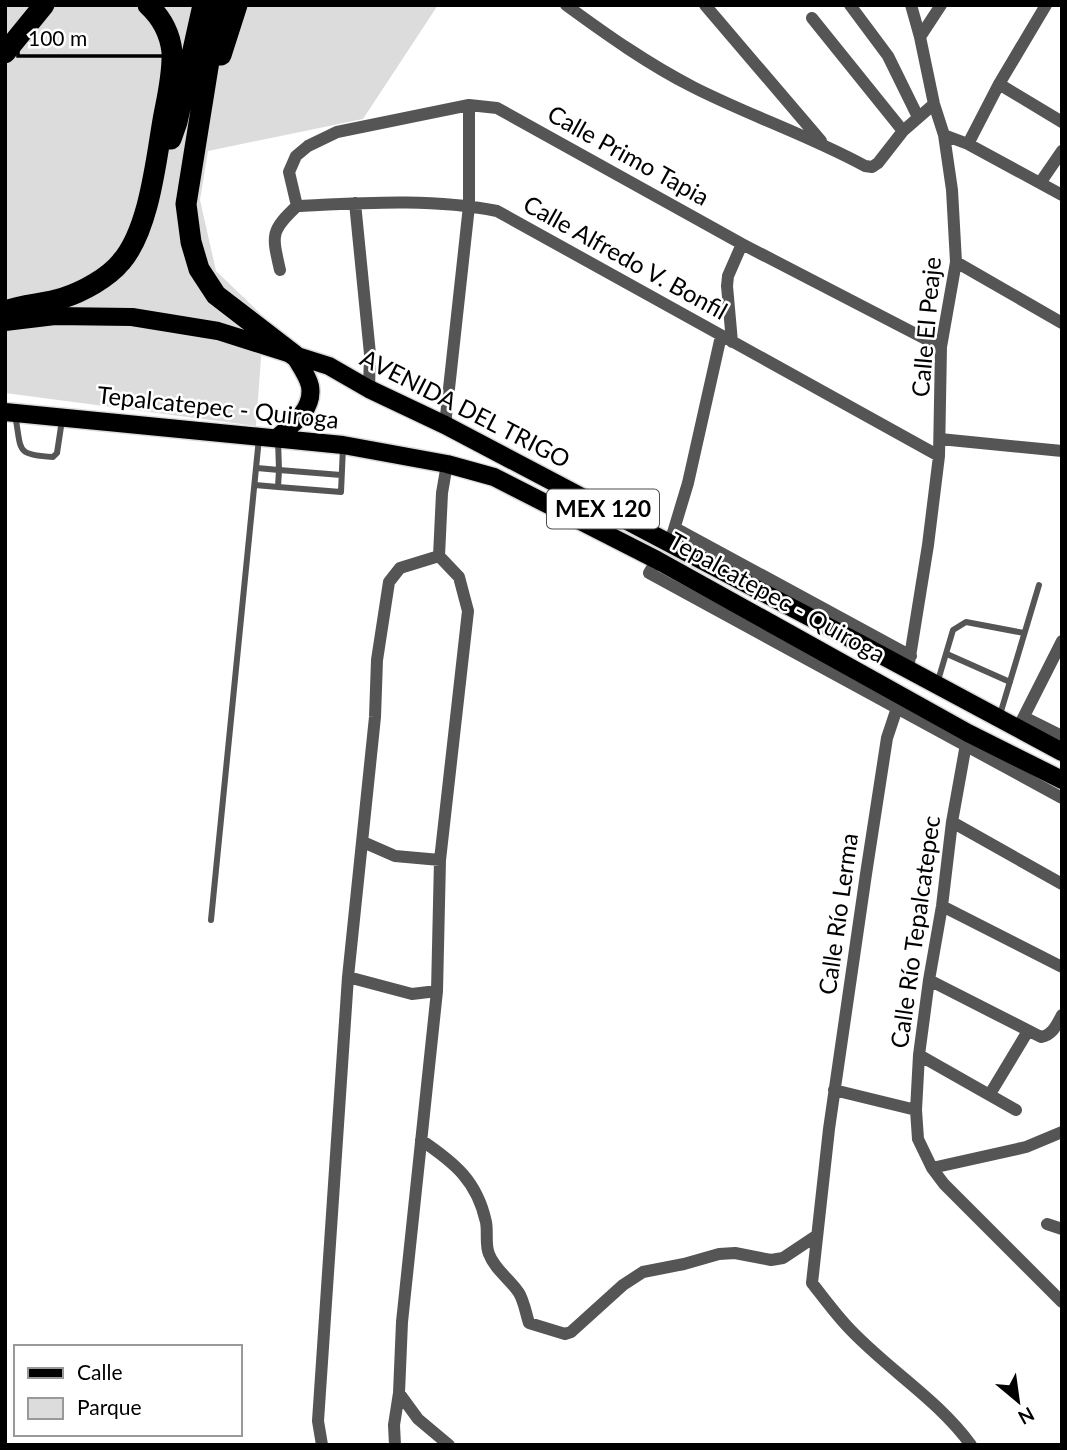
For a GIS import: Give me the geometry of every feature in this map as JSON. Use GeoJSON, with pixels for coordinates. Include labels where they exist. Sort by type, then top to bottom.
{"type":"FeatureCollection","features":[{"type":"Feature","properties":{"kind":"highway"},"geometry":{"type":"LineString","coordinates":[[148,5],[162,21],[172,51],[171,78],[152,190]]}},
{"type":"Feature","properties":{"kind":"highway"},"geometry":{"type":"LineString","coordinates":[[5,311],[63,298],[100,280],[122,262],[135,237],[177,122],[203,5]]}},
{"type":"Feature","properties":{"kind":"highway"},"geometry":{"type":"LineString","coordinates":[[218,5],[186,204],[191,242],[199,269],[216,295],[294,355]]}},
{"type":"Feature","properties":{"kind":"highway"},"geometry":{"type":"LineString","coordinates":[[197,130],[237,5]]}},
{"type":"Feature","properties":{"kind":"highway"},"geometry":{"type":"LineString","coordinates":[[5,53],[43,6]]}},
{"type":"Feature","properties":{"kind":"main road","name":"MEX 120"},"geometry":{"type":"LineString","coordinates":[[5,322],[55,316],[132,317],[218,331],[294,355]]}},
{"type":"Feature","properties":{"kind":"main road","name":"AVENIDA DEL TRIGO"},"geometry":{"type":"LineString","coordinates":[[294,355],[329,366],[503,457],[672,536],[909,663]]}},
{"type":"Feature","properties":{"kind":"main road"},"geometry":{"type":"LineString","coordinates":[[278,437],[301,417],[308,403],[310,385],[294,355]]}},
{"type":"Feature","properties":{"kind":"main road","name":"Tepalcatepec - Quiroga"},"geometry":{"type":"LineString","coordinates":[[10,412],[343,445],[447,464],[494,477],[657,560],[967,739],[1062,780]]}},
{"type":"Feature","properties":{"kind":"main road"},"geometry":{"type":"LineString","coordinates":[[494,477],[503,457]]}},
{"type":"Feature","properties":{"kind":"main road","name":"MEX 120"},"geometry":{"type":"LineString","coordinates":[[909,663],[937,685],[999,718],[1021,722],[1062,752]]}},
{"type":"Feature","properties":{"kind":"street"},"geometry":{"type":"LineString","coordinates":[[566,5],[630,51],[693,87],[823,143],[865,166],[872,167],[903,131],[934,104]]}},
{"type":"Feature","properties":{"kind":"street"},"geometry":{"type":"LineString","coordinates":[[705,5],[823,143]]}},
{"type":"Feature","properties":{"kind":"street"},"geometry":{"type":"LineString","coordinates":[[850,5],[888,56],[918,117]]}},
{"type":"Feature","properties":{"kind":"street","name":"Calle El Peaje"},"geometry":{"type":"LineString","coordinates":[[909,663],[929,545],[939,456],[941,347],[956,262],[952,190],[944,135],[911,5]]}},
{"type":"Feature","properties":{"kind":"street"},"geometry":{"type":"LineString","coordinates":[[920,37],[940,5]]}},
{"type":"Feature","properties":{"kind":"street"},"geometry":{"type":"LineString","coordinates":[[968,144],[999,84],[1046,5]]}},
{"type":"Feature","properties":{"kind":"street"},"geometry":{"type":"LineString","coordinates":[[812,18],[903,131]]}},
{"type":"Feature","properties":{"kind":"street"},"geometry":{"type":"LineString","coordinates":[[999,84],[1062,122]]}},
{"type":"Feature","properties":{"kind":"street"},"geometry":{"type":"LineString","coordinates":[[445,425],[469,206],[469,105]]}},
{"type":"Feature","properties":{"kind":"street","name":"Calle Primo Tapia"},"geometry":{"type":"LineString","coordinates":[[297,206],[289,172],[296,156],[308,146],[337,132],[469,105],[497,108],[742,244],[941,347]]}},
{"type":"Feature","properties":{"kind":"street"},"geometry":{"type":"LineString","coordinates":[[944,135],[968,144],[1062,195]]}},
{"type":"Feature","properties":{"kind":"street"},"geometry":{"type":"LineString","coordinates":[[1040,183],[1062,151]]}},
{"type":"Feature","properties":{"kind":"street"},"geometry":{"type":"LineString","coordinates":[[355,203],[370,354],[369,389]]}},
{"type":"Feature","properties":{"kind":"street","name":"Calle Alfredo V. Bonfil"},"geometry":{"type":"LineString","coordinates":[[297,206],[355,203],[469,206],[497,211],[939,456]]}},
{"type":"Feature","properties":{"kind":"street"},"geometry":{"type":"LineString","coordinates":[[280,270],[274,236],[276,228],[297,206]]}},
{"type":"Feature","properties":{"kind":"street"},"geometry":{"type":"LineString","coordinates":[[672,536],[727,339],[728,276],[742,244]]}},
{"type":"Feature","properties":{"kind":"street"},"geometry":{"type":"LineString","coordinates":[[956,262],[1062,323]]}},
{"type":"Feature","properties":{"kind":"street"},"geometry":{"type":"LineString","coordinates":[[940,439],[1062,451]]}},
{"type":"Feature","properties":{"kind":"street"},"geometry":{"type":"LineString","coordinates":[[395,1445],[394,1424],[399,1393],[402,1322],[437,991],[440,860],[468,611],[459,577],[439,556],[442,493],[447,464]]}},
{"type":"Feature","properties":{"kind":"street"},"geometry":{"type":"LineString","coordinates":[[322,1445],[318,1421],[348,977],[375,717],[377,660],[388,582],[400,568],[439,556]]}},
{"type":"Feature","properties":{"kind":"street"},"geometry":{"type":"LineString","coordinates":[[657,560],[649,573],[897,708],[967,739],[1062,798]]}},
{"type":"Feature","properties":{"kind":"street"},"geometry":{"type":"LineString","coordinates":[[1062,641],[1021,722],[1062,736]]}},
{"type":"Feature","properties":{"kind":"street","name":"Calle Río Lerma"},"geometry":{"type":"LineString","coordinates":[[897,708],[887,738],[834,1090],[812,1283],[847,1326],[907,1379],[962,1432],[971,1445]]}},
{"type":"Feature","properties":{"kind":"street","name":"Calle Río Tepalcatepec"},"geometry":{"type":"LineString","coordinates":[[932,1168],[918,1139],[916,1110],[919,1055],[952,822],[967,739]]}},
{"type":"Feature","properties":{"kind":"street"},"geometry":{"type":"LineString","coordinates":[[952,822],[1062,884]]}},
{"type":"Feature","properties":{"kind":"street"},"geometry":{"type":"LineString","coordinates":[[363,842],[394,856],[440,860]]}},
{"type":"Feature","properties":{"kind":"street"},"geometry":{"type":"LineString","coordinates":[[942,906],[1062,967]]}},
{"type":"Feature","properties":{"kind":"street"},"geometry":{"type":"LineString","coordinates":[[348,977],[412,994],[437,991]]}},
{"type":"Feature","properties":{"kind":"street"},"geometry":{"type":"LineString","coordinates":[[929,980],[1041,1037],[1048,1036],[1054,1030],[1062,1014]]}},
{"type":"Feature","properties":{"kind":"street"},"geometry":{"type":"LineString","coordinates":[[990,1094],[1028,1031]]}},
{"type":"Feature","properties":{"kind":"street"},"geometry":{"type":"LineString","coordinates":[[919,1055],[1016,1110]]}},
{"type":"Feature","properties":{"kind":"street"},"geometry":{"type":"LineString","coordinates":[[834,1090],[916,1110]]}},
{"type":"Feature","properties":{"kind":"street"},"geometry":{"type":"LineString","coordinates":[[1062,1132],[1026,1147],[932,1168],[944,1184],[1062,1302]]}},
{"type":"Feature","properties":{"kind":"street"},"geometry":{"type":"LineString","coordinates":[[421,1140],[444,1155],[469,1182],[481,1200],[488,1230],[488,1253],[519,1293],[529,1324],[559,1334],[571,1332],[623,1285],[643,1272],[684,1265],[719,1254],[735,1253],[771,1260],[783,1258],[816,1236]]}},
{"type":"Feature","properties":{"kind":"street"},"geometry":{"type":"LineString","coordinates":[[1047,1224],[1062,1229]]}},
{"type":"Feature","properties":{"kind":"street"},"geometry":{"type":"LineString","coordinates":[[399,1393],[418,1419],[449,1445]]}},
{"type":"Feature","properties":{"kind":"lane"},"geometry":{"type":"LineString","coordinates":[[10,412],[22,450],[28,456],[53,457],[57,453],[62,417]]}},
{"type":"Feature","properties":{"kind":"lane"},"geometry":{"type":"LineString","coordinates":[[211,920],[259,436]]}},
{"type":"Feature","properties":{"kind":"lane"},"geometry":{"type":"LineString","coordinates":[[278,437],[278,487]]}},
{"type":"Feature","properties":{"kind":"lane"},"geometry":{"type":"LineString","coordinates":[[255,485],[341,492],[343,445]]}},
{"type":"Feature","properties":{"kind":"lane"},"geometry":{"type":"LineString","coordinates":[[257,468],[341,475]]}},
{"type":"Feature","properties":{"kind":"lane"},"geometry":{"type":"LineString","coordinates":[[304,489],[305,472]]}},
{"type":"Feature","properties":{"kind":"lane"},"geometry":{"type":"LineString","coordinates":[[999,718],[1039,585]]}},
{"type":"Feature","properties":{"kind":"lane"},"geometry":{"type":"LineString","coordinates":[[937,685],[953,630],[966,622],[1024,634]]}},
{"type":"Feature","properties":{"kind":"lane"},"geometry":{"type":"LineString","coordinates":[[947,654],[1010,682]]}},
{"type":"Feature","properties":{"kind":"green space"},"geometry":{"type":"Polygon","coordinates":[[[5,5],[438,5],[363,119],[208,151],[200,200],[216,271],[264,317],[256,426],[5,393],[5,5]]]}}]}
